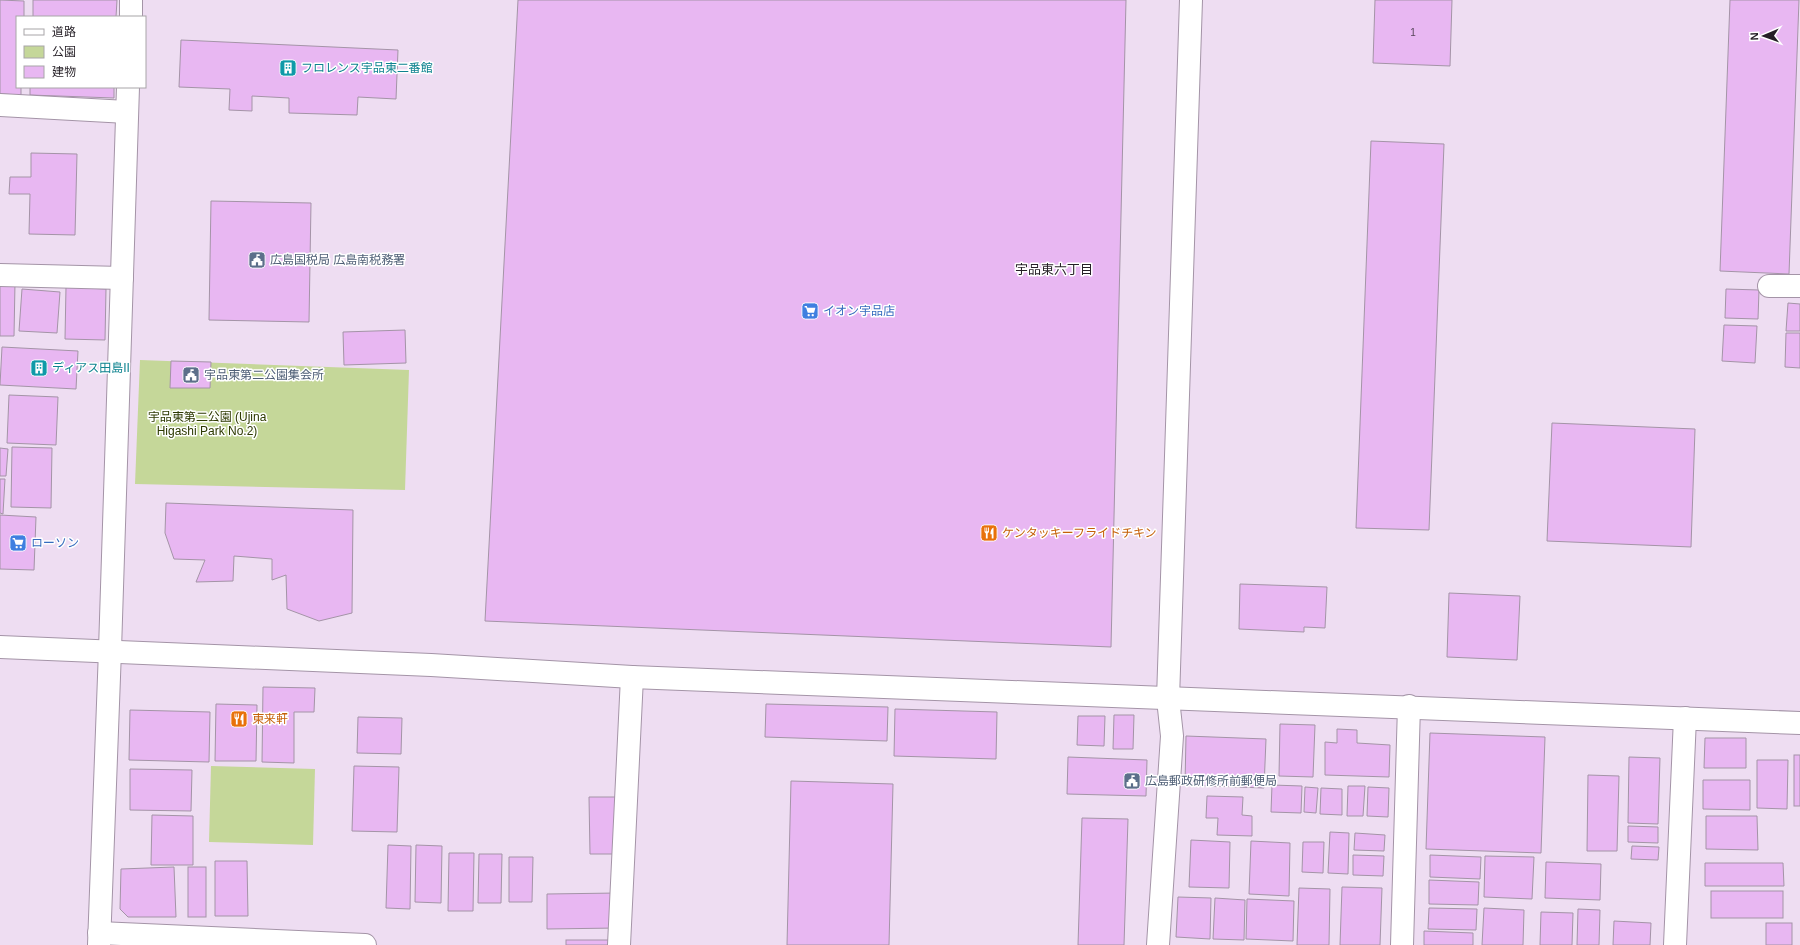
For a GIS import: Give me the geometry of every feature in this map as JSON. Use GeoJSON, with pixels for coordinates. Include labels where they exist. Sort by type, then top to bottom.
{"type":"FeatureCollection","features":[{"type":"Feature","properties":{"kind":"street"},"geometry":{"type":"LineString","coordinates":[[131,0],[131,16]]}},
{"type":"Feature","properties":{"kind":"street"},"geometry":{"type":"LineString","coordinates":[[1158,945],[1172,736],[1168,699],[1191,0]]}},
{"type":"Feature","properties":{"kind":"street"},"geometry":{"type":"LineString","coordinates":[[128,88],[99,939],[365,945]]}},
{"type":"Feature","properties":{"kind":"street"},"geometry":{"type":"LineString","coordinates":[[0,105],[127,112]]}},
{"type":"Feature","properties":{"kind":"street"},"geometry":{"type":"LineString","coordinates":[[0,275],[122,278]]}},
{"type":"Feature","properties":{"kind":"street"},"geometry":{"type":"LineString","coordinates":[[1769,286],[1800,286]]}},
{"type":"Feature","properties":{"kind":"street"},"geometry":{"type":"LineString","coordinates":[[0,647],[110,650],[142,653],[431,665],[632,677],[1168,699],[1409,706],[1800,722]]}},
{"type":"Feature","properties":{"kind":"street"},"geometry":{"type":"LineString","coordinates":[[619,945],[632,677]]}},
{"type":"Feature","properties":{"kind":"street"},"geometry":{"type":"LineString","coordinates":[[1402,945],[1409,706]]}},
{"type":"Feature","properties":{"kind":"street"},"geometry":{"type":"LineString","coordinates":[[1675,945],[1685,718]]}},
{"type":"Feature","properties":{"kind":"green space","name":"宇品東第二公園 (Ujina Higashi Park No.2)"},"geometry":{"type":"Polygon","coordinates":[[[140,360],[409,370],[405,490],[135,484],[140,360]]]}},
{"type":"Feature","properties":{"kind":"green space"},"geometry":{"type":"Polygon","coordinates":[[[211,766],[315,769],[313,845],[209,842],[211,766]]]}},
{"type":"Feature","properties":{"kind":"building"},"geometry":{"type":"Polygon","coordinates":[[[0,0],[24,1],[24,16],[16,16],[16,88],[21,88],[21,95],[0,94],[0,0]]]}},
{"type":"Feature","properties":{"kind":"building"},"geometry":{"type":"Polygon","coordinates":[[[33,0],[117,0],[116,16],[33,16],[33,0]]]}},
{"type":"Feature","properties":{"kind":"building","name":"イオン宇品店"},"geometry":{"type":"Polygon","coordinates":[[[518,0],[1126,0],[1111,647],[485,621],[518,0]]]}},
{"type":"Feature","properties":{"kind":"building"},"geometry":{"type":"Polygon","coordinates":[[[1375,0],[1452,0],[1450,66],[1373,63],[1375,0]]]}},
{"type":"Feature","properties":{"kind":"building"},"geometry":{"type":"Polygon","coordinates":[[[1730,0],[1799,0],[1789,274],[1720,271],[1730,0]]]}},
{"type":"Feature","properties":{"kind":"building","name":"フロレンス宇品東二番館"},"geometry":{"type":"Polygon","coordinates":[[[181,40],[398,50],[396,99],[358,97],[357,115],[289,113],[289,98],[252,96],[252,111],[229,110],[230,89],[179,87],[181,40]]]}},
{"type":"Feature","properties":{"kind":"building"},"geometry":{"type":"Polygon","coordinates":[[[30,88],[114,88],[114,98],[30,95],[30,88]]]}},
{"type":"Feature","properties":{"kind":"building"},"geometry":{"type":"Polygon","coordinates":[[[1371,141],[1444,144],[1429,530],[1356,528],[1371,141]]]}},
{"type":"Feature","properties":{"kind":"building"},"geometry":{"type":"Polygon","coordinates":[[[31,153],[77,154],[75,235],[29,234],[30,194],[9,194],[10,177],[31,177],[31,153]]]}},
{"type":"Feature","properties":{"kind":"building"},"geometry":{"type":"Polygon","coordinates":[[[211,201],[311,203],[309,322],[209,320],[211,201]]]}},
{"type":"Feature","properties":{"kind":"building"},"geometry":{"type":"Polygon","coordinates":[[[0,283],[15,283],[14,336],[0,336],[0,283]]]}},
{"type":"Feature","properties":{"kind":"building"},"geometry":{"type":"Polygon","coordinates":[[[66,287],[106,289],[105,340],[65,339],[66,287]]]}},
{"type":"Feature","properties":{"kind":"building"},"geometry":{"type":"Polygon","coordinates":[[[22,289],[60,292],[57,333],[19,331],[22,289]]]}},
{"type":"Feature","properties":{"kind":"building"},"geometry":{"type":"Polygon","coordinates":[[[1726,289],[1759,290],[1758,319],[1725,318],[1726,289]]]}},
{"type":"Feature","properties":{"kind":"building"},"geometry":{"type":"Polygon","coordinates":[[[1788,303],[1800,304],[1800,331],[1786,331],[1788,303]]]}},
{"type":"Feature","properties":{"kind":"building"},"geometry":{"type":"Polygon","coordinates":[[[1724,325],[1757,326],[1755,363],[1722,361],[1724,325]]]}},
{"type":"Feature","properties":{"kind":"building"},"geometry":{"type":"Polygon","coordinates":[[[405,330],[406,363],[344,365],[343,332],[405,330]]]}},
{"type":"Feature","properties":{"kind":"building"},"geometry":{"type":"Polygon","coordinates":[[[1786,333],[1800,333],[1800,368],[1785,367],[1786,333]]]}},
{"type":"Feature","properties":{"kind":"building","name":"ディアス田島II"},"geometry":{"type":"Polygon","coordinates":[[[2,347],[78,351],[76,389],[0,385],[2,347]]]}},
{"type":"Feature","properties":{"kind":"building","name":"宇品東第二公園集会所"},"geometry":{"type":"Polygon","coordinates":[[[171,361],[211,362],[210,388],[170,388],[171,361]]]}},
{"type":"Feature","properties":{"kind":"building"},"geometry":{"type":"Polygon","coordinates":[[[9,395],[58,397],[56,445],[7,443],[9,395]]]}},
{"type":"Feature","properties":{"kind":"building"},"geometry":{"type":"Polygon","coordinates":[[[1552,423],[1695,429],[1691,547],[1547,541],[1552,423]]]}},
{"type":"Feature","properties":{"kind":"building"},"geometry":{"type":"Polygon","coordinates":[[[12,447],[52,448],[51,508],[11,507],[12,447]]]}},
{"type":"Feature","properties":{"kind":"building"},"geometry":{"type":"Polygon","coordinates":[[[0,448],[8,449],[6,476],[0,476],[0,448]]]}},
{"type":"Feature","properties":{"kind":"building"},"geometry":{"type":"Polygon","coordinates":[[[0,479],[5,479],[3,514],[0,513],[0,479]]]}},
{"type":"Feature","properties":{"kind":"building"},"geometry":{"type":"Polygon","coordinates":[[[166,503],[353,510],[352,613],[319,621],[287,609],[286,575],[272,580],[272,559],[234,556],[233,581],[196,582],[205,560],[174,559],[165,533],[166,503]]]}},
{"type":"Feature","properties":{"kind":"building","name":"ローソン"},"geometry":{"type":"Polygon","coordinates":[[[0,515],[36,517],[34,570],[0,569],[0,515]]]}},
{"type":"Feature","properties":{"kind":"building"},"geometry":{"type":"Polygon","coordinates":[[[1240,584],[1327,587],[1325,628],[1304,627],[1304,632],[1239,629],[1240,584]]]}},
{"type":"Feature","properties":{"kind":"building"},"geometry":{"type":"Polygon","coordinates":[[[1449,593],[1520,596],[1517,660],[1447,657],[1449,593]]]}},
{"type":"Feature","properties":{"kind":"building"},"geometry":{"type":"Polygon","coordinates":[[[263,687],[315,688],[314,712],[294,712],[294,763],[262,762],[263,687]]]}},
{"type":"Feature","properties":{"kind":"building"},"geometry":{"type":"Polygon","coordinates":[[[216,704],[257,705],[256,761],[215,761],[216,704]]]}},
{"type":"Feature","properties":{"kind":"building"},"geometry":{"type":"Polygon","coordinates":[[[766,704],[888,707],[887,741],[765,737],[766,704]]]}},
{"type":"Feature","properties":{"kind":"building"},"geometry":{"type":"Polygon","coordinates":[[[895,709],[997,712],[996,759],[894,756],[895,709]]]}},
{"type":"Feature","properties":{"kind":"building"},"geometry":{"type":"Polygon","coordinates":[[[130,710],[210,712],[209,762],[129,760],[130,710]]]}},
{"type":"Feature","properties":{"kind":"building"},"geometry":{"type":"Polygon","coordinates":[[[1114,715],[1134,715],[1133,749],[1113,749],[1114,715]]]}},
{"type":"Feature","properties":{"kind":"building"},"geometry":{"type":"Polygon","coordinates":[[[1078,716],[1105,716],[1104,746],[1077,745],[1078,716]]]}},
{"type":"Feature","properties":{"kind":"building"},"geometry":{"type":"Polygon","coordinates":[[[358,717],[402,718],[401,754],[357,753],[358,717]]]}},
{"type":"Feature","properties":{"kind":"building"},"geometry":{"type":"Polygon","coordinates":[[[1280,724],[1315,725],[1313,777],[1279,776],[1280,724]]]}},
{"type":"Feature","properties":{"kind":"building"},"geometry":{"type":"Polygon","coordinates":[[[1337,729],[1357,730],[1357,743],[1390,745],[1389,777],[1325,775],[1325,742],[1337,743],[1337,729]]]}},
{"type":"Feature","properties":{"kind":"building"},"geometry":{"type":"Polygon","coordinates":[[[1430,733],[1545,737],[1541,853],[1426,849],[1430,733]]]}},
{"type":"Feature","properties":{"kind":"building"},"geometry":{"type":"Polygon","coordinates":[[[1186,736],[1266,739],[1264,788],[1185,785],[1186,736]]]}},
{"type":"Feature","properties":{"kind":"building"},"geometry":{"type":"Polygon","coordinates":[[[1705,738],[1746,738],[1746,768],[1704,768],[1705,738]]]}},
{"type":"Feature","properties":{"kind":"building"},"geometry":{"type":"Polygon","coordinates":[[[1794,755],[1800,755],[1800,806],[1794,806],[1794,755]]]}},
{"type":"Feature","properties":{"kind":"building"},"geometry":{"type":"Polygon","coordinates":[[[1068,757],[1147,760],[1146,796],[1067,794],[1068,757]]]}},
{"type":"Feature","properties":{"kind":"building"},"geometry":{"type":"Polygon","coordinates":[[[1629,757],[1660,758],[1658,824],[1628,823],[1629,757]]]}},
{"type":"Feature","properties":{"kind":"building"},"geometry":{"type":"Polygon","coordinates":[[[1757,760],[1788,760],[1787,809],[1757,808],[1757,760]]]}},
{"type":"Feature","properties":{"kind":"building"},"geometry":{"type":"Polygon","coordinates":[[[354,766],[399,767],[397,832],[352,831],[354,766]]]}},
{"type":"Feature","properties":{"kind":"building"},"geometry":{"type":"Polygon","coordinates":[[[130,769],[192,770],[191,811],[130,810],[130,769]]]}},
{"type":"Feature","properties":{"kind":"building"},"geometry":{"type":"Polygon","coordinates":[[[1588,775],[1619,776],[1617,851],[1587,851],[1588,775]]]}},
{"type":"Feature","properties":{"kind":"building"},"geometry":{"type":"Polygon","coordinates":[[[1703,780],[1750,780],[1750,810],[1703,809],[1703,780]]]}},
{"type":"Feature","properties":{"kind":"building"},"geometry":{"type":"Polygon","coordinates":[[[791,781],[893,784],[889,945],[787,945],[791,781]]]}},
{"type":"Feature","properties":{"kind":"building"},"geometry":{"type":"Polygon","coordinates":[[[1272,785],[1302,786],[1301,813],[1271,812],[1272,785]]]}},
{"type":"Feature","properties":{"kind":"building"},"geometry":{"type":"Polygon","coordinates":[[[1348,786],[1365,786],[1363,816],[1347,816],[1348,786]]]}},
{"type":"Feature","properties":{"kind":"building"},"geometry":{"type":"Polygon","coordinates":[[[1305,787],[1318,788],[1316,813],[1304,812],[1305,787]]]}},
{"type":"Feature","properties":{"kind":"building"},"geometry":{"type":"Polygon","coordinates":[[[1368,787],[1389,788],[1388,817],[1367,816],[1368,787]]]}},
{"type":"Feature","properties":{"kind":"building"},"geometry":{"type":"Polygon","coordinates":[[[1321,788],[1342,789],[1342,815],[1320,814],[1321,788]]]}},
{"type":"Feature","properties":{"kind":"building"},"geometry":{"type":"Polygon","coordinates":[[[1207,796],[1243,797],[1242,815],[1252,816],[1252,836],[1217,835],[1218,818],[1206,818],[1207,796]]]}},
{"type":"Feature","properties":{"kind":"building"},"geometry":{"type":"Polygon","coordinates":[[[589,797],[616,797],[616,854],[590,854],[589,797]]]}},
{"type":"Feature","properties":{"kind":"building"},"geometry":{"type":"Polygon","coordinates":[[[152,815],[193,816],[193,865],[151,865],[152,815]]]}},
{"type":"Feature","properties":{"kind":"building"},"geometry":{"type":"Polygon","coordinates":[[[1706,816],[1757,816],[1758,850],[1706,849],[1706,816]]]}},
{"type":"Feature","properties":{"kind":"building"},"geometry":{"type":"Polygon","coordinates":[[[1082,818],[1128,819],[1124,945],[1078,945],[1082,818]]]}},
{"type":"Feature","properties":{"kind":"building"},"geometry":{"type":"Polygon","coordinates":[[[1628,826],[1658,827],[1658,843],[1628,842],[1628,826]]]}},
{"type":"Feature","properties":{"kind":"building"},"geometry":{"type":"Polygon","coordinates":[[[1330,832],[1349,833],[1348,874],[1328,873],[1330,832]]]}},
{"type":"Feature","properties":{"kind":"building"},"geometry":{"type":"Polygon","coordinates":[[[1355,833],[1385,835],[1384,851],[1354,850],[1355,833]]]}},
{"type":"Feature","properties":{"kind":"building"},"geometry":{"type":"Polygon","coordinates":[[[1191,840],[1230,842],[1229,888],[1189,887],[1191,840]]]}},
{"type":"Feature","properties":{"kind":"building"},"geometry":{"type":"Polygon","coordinates":[[[1251,841],[1290,843],[1289,896],[1249,894],[1251,841]]]}},
{"type":"Feature","properties":{"kind":"building"},"geometry":{"type":"Polygon","coordinates":[[[1303,842],[1324,842],[1323,873],[1302,872],[1303,842]]]}},
{"type":"Feature","properties":{"kind":"building"},"geometry":{"type":"Polygon","coordinates":[[[388,845],[411,846],[410,909],[386,908],[388,845]]]}},
{"type":"Feature","properties":{"kind":"building"},"geometry":{"type":"Polygon","coordinates":[[[416,845],[442,846],[441,903],[415,902],[416,845]]]}},
{"type":"Feature","properties":{"kind":"building"},"geometry":{"type":"Polygon","coordinates":[[[1632,846],[1659,847],[1658,860],[1631,859],[1632,846]]]}},
{"type":"Feature","properties":{"kind":"building"},"geometry":{"type":"Polygon","coordinates":[[[449,853],[474,853],[473,911],[448,911],[449,853]]]}},
{"type":"Feature","properties":{"kind":"building"},"geometry":{"type":"Polygon","coordinates":[[[479,854],[502,854],[501,903],[478,903],[479,854]]]}},
{"type":"Feature","properties":{"kind":"building"},"geometry":{"type":"Polygon","coordinates":[[[1353,855],[1384,856],[1383,876],[1353,875],[1353,855]]]}},
{"type":"Feature","properties":{"kind":"building"},"geometry":{"type":"Polygon","coordinates":[[[1430,855],[1481,857],[1480,879],[1430,877],[1430,855]]]}},
{"type":"Feature","properties":{"kind":"building"},"geometry":{"type":"Polygon","coordinates":[[[1485,856],[1534,857],[1532,899],[1484,897],[1485,856]]]}},
{"type":"Feature","properties":{"kind":"building"},"geometry":{"type":"Polygon","coordinates":[[[509,857],[533,857],[532,902],[509,902],[509,857]]]}},
{"type":"Feature","properties":{"kind":"building"},"geometry":{"type":"Polygon","coordinates":[[[215,861],[247,861],[248,916],[215,916],[215,861]]]}},
{"type":"Feature","properties":{"kind":"building"},"geometry":{"type":"Polygon","coordinates":[[[1546,862],[1601,864],[1600,900],[1545,898],[1546,862]]]}},
{"type":"Feature","properties":{"kind":"building"},"geometry":{"type":"Polygon","coordinates":[[[1705,863],[1783,863],[1784,886],[1705,886],[1705,863]]]}},
{"type":"Feature","properties":{"kind":"building"},"geometry":{"type":"Polygon","coordinates":[[[174,867],[176,917],[128,917],[120,909],[121,869],[174,867]]]}},
{"type":"Feature","properties":{"kind":"building"},"geometry":{"type":"Polygon","coordinates":[[[188,867],[206,867],[206,917],[188,917],[188,867]]]}},
{"type":"Feature","properties":{"kind":"building"},"geometry":{"type":"Polygon","coordinates":[[[1429,880],[1479,882],[1478,905],[1429,904],[1429,880]]]}},
{"type":"Feature","properties":{"kind":"building"},"geometry":{"type":"Polygon","coordinates":[[[1342,887],[1382,888],[1380,945],[1340,945],[1342,887]]]}},
{"type":"Feature","properties":{"kind":"building"},"geometry":{"type":"Polygon","coordinates":[[[1299,888],[1330,889],[1329,945],[1297,945],[1299,888]]]}},
{"type":"Feature","properties":{"kind":"building"},"geometry":{"type":"Polygon","coordinates":[[[1711,891],[1783,891],[1783,918],[1711,918],[1711,891]]]}},
{"type":"Feature","properties":{"kind":"building"},"geometry":{"type":"Polygon","coordinates":[[[617,893],[617,928],[547,929],[547,894],[617,893]]]}},
{"type":"Feature","properties":{"kind":"building"},"geometry":{"type":"Polygon","coordinates":[[[1178,897],[1211,898],[1210,939],[1176,937],[1178,897]]]}},
{"type":"Feature","properties":{"kind":"building"},"geometry":{"type":"Polygon","coordinates":[[[1215,898],[1245,900],[1244,940],[1213,939],[1215,898]]]}},
{"type":"Feature","properties":{"kind":"building"},"geometry":{"type":"Polygon","coordinates":[[[1247,899],[1294,901],[1293,941],[1246,939],[1247,899]]]}},
{"type":"Feature","properties":{"kind":"building"},"geometry":{"type":"Polygon","coordinates":[[[1429,908],[1477,909],[1476,930],[1428,929],[1429,908]]]}},
{"type":"Feature","properties":{"kind":"building"},"geometry":{"type":"Polygon","coordinates":[[[1484,908],[1524,910],[1523,945],[1482,945],[1484,908]]]}},
{"type":"Feature","properties":{"kind":"building"},"geometry":{"type":"Polygon","coordinates":[[[1578,909],[1600,910],[1599,945],[1577,945],[1578,909]]]}},
{"type":"Feature","properties":{"kind":"building"},"geometry":{"type":"Polygon","coordinates":[[[1541,912],[1573,913],[1572,945],[1540,945],[1541,912]]]}},
{"type":"Feature","properties":{"kind":"building"},"geometry":{"type":"Polygon","coordinates":[[[1614,921],[1651,923],[1650,945],[1613,945],[1614,921]]]}},
{"type":"Feature","properties":{"kind":"building"},"geometry":{"type":"Polygon","coordinates":[[[1766,923],[1792,923],[1792,945],[1766,945],[1766,923]]]}},
{"type":"Feature","properties":{"kind":"building"},"geometry":{"type":"Polygon","coordinates":[[[1424,931],[1473,933],[1473,945],[1424,945],[1424,931]]]}},
{"type":"Feature","properties":{"kind":"building"},"geometry":{"type":"Polygon","coordinates":[[[566,940],[612,940],[612,945],[566,945],[566,940]]]}},
{"type":"Feature","properties":{"kind":"place","name":"フロレンス宇品東二番館"},"geometry":{"type":"Point","coordinates":[288,68]}},
{"type":"Feature","properties":{"kind":"place","name":"広島国税局 広島南税務署"},"geometry":{"type":"Point","coordinates":[257,260]}},
{"type":"Feature","properties":{"kind":"place","name":"イオン宇品店"},"geometry":{"type":"Point","coordinates":[810,311]}},
{"type":"Feature","properties":{"kind":"place","name":"ディアス田島II"},"geometry":{"type":"Point","coordinates":[39,368]}},
{"type":"Feature","properties":{"kind":"place","name":"宇品東第二公園集会所"},"geometry":{"type":"Point","coordinates":[191,375]}},
{"type":"Feature","properties":{"kind":"place","name":"ケンタッキーフライドチキン"},"geometry":{"type":"Point","coordinates":[989,533]}},
{"type":"Feature","properties":{"kind":"place","name":"ローソン"},"geometry":{"type":"Point","coordinates":[18,543]}},
{"type":"Feature","properties":{"kind":"place","name":"東来軒"},"geometry":{"type":"Point","coordinates":[239,719]}},
{"type":"Feature","properties":{"kind":"place","name":"広島郵政研修所前郵便局"},"geometry":{"type":"Point","coordinates":[1132,781]}},
{"type":"Feature","properties":{"kind":"district","name":"宇品東六丁目"},"geometry":{"type":"Point","coordinates":[1054,269]}}]}
